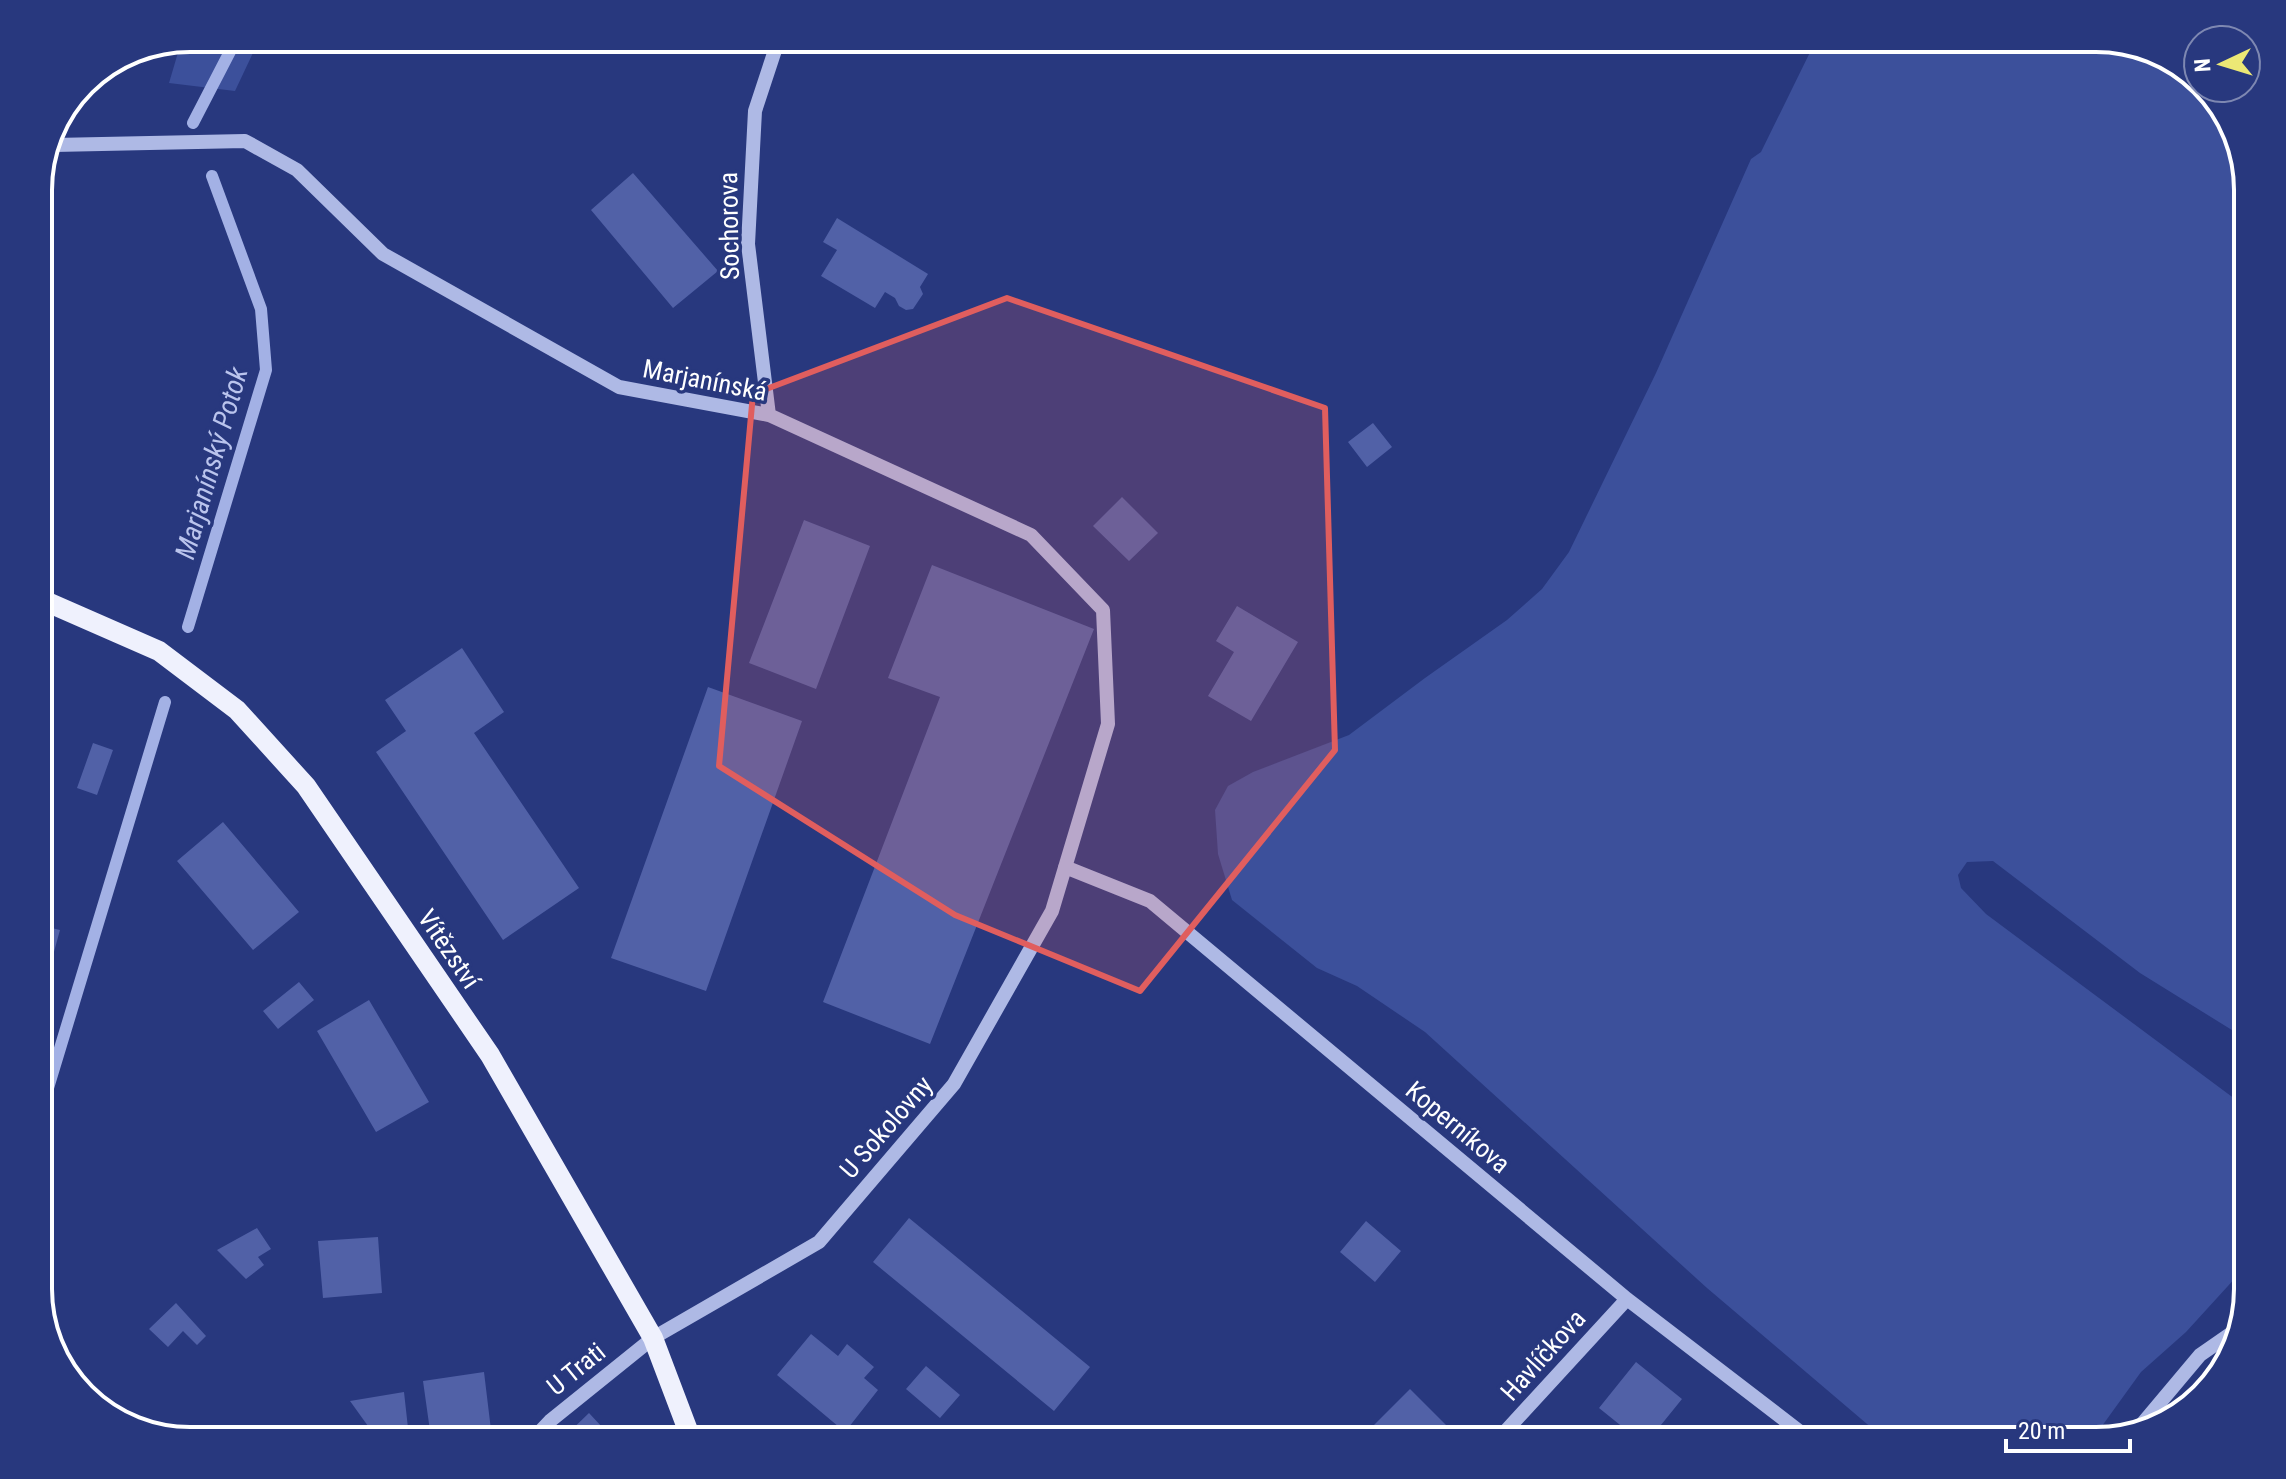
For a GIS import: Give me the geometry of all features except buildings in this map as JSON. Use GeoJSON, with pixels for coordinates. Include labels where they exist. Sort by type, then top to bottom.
{"type":"FeatureCollection","features":[{"type":"Feature","properties":{"kind":"main road","name":"Vítězství"},"geometry":{"type":"LineString","coordinates":[[52,604],[159,651],[237,710],[306,786],[490,1055],[653,1338],[687,1427]]}},
{"type":"Feature","properties":{"kind":"street","name":"Sochorova"},"geometry":{"type":"LineString","coordinates":[[769,415],[748,244],[755,111],[774,52]]}},
{"type":"Feature","properties":{"kind":"street","name":"Marjanínská"},"geometry":{"type":"LineString","coordinates":[[60,145],[245,141],[297,170],[383,254],[619,387],[769,415],[1031,535],[1103,610],[1108,724],[1065,867]]}},
{"type":"Feature","properties":{"kind":"street","name":"Koperníkova"},"geometry":{"type":"LineString","coordinates":[[1065,867],[1150,901],[1627,1299],[1794,1427]]}},
{"type":"Feature","properties":{"kind":"street","name":"U Sokolovny"},"geometry":{"type":"LineString","coordinates":[[653,1338],[819,1242],[954,1084],[1052,911],[1065,867]]}},
{"type":"Feature","properties":{"kind":"street","name":"Havlíčkova"},"geometry":{"type":"LineString","coordinates":[[1507,1427],[1627,1299]]}},
{"type":"Feature","properties":{"kind":"street"},"geometry":{"type":"LineString","coordinates":[[2148,1417],[2200,1355],[2226,1337]]}},
{"type":"Feature","properties":{"kind":"street","name":"U Trati"},"geometry":{"type":"LineString","coordinates":[[544,1427],[653,1338]]}},
{"type":"Feature","properties":{"kind":"highlighted area"},"geometry":{"type":"Polygon","coordinates":[[[1007,298],[1325,408],[1335,750],[1140,991],[955,915],[719,766],[753,394],[1007,298]]]}},
{"type":"Feature","properties":{"kind":"shaded area"},"geometry":{"type":"Polygon","coordinates":[[[253,52],[235,91],[169,83],[178,53],[253,52]]]}},
{"type":"Feature","properties":{"kind":"shaded area"},"geometry":{"type":"Polygon","coordinates":[[[1810,52],[2096,52],[2141,59],[2182,82],[2182,104],[2204,104],[2227,145],[2234,190],[2234,1031],[2140,973],[1993,861],[1967,862],[1958,875],[1961,888],[1986,914],[2234,1098],[2234,1279],[2186,1332],[2141,1372],[2102,1427],[1871,1427],[1707,1288],[1425,1032],[1357,986],[1317,968],[1232,900],[1218,854],[1215,810],[1228,786],[1253,772],[1349,735],[1507,620],[1542,589],[1569,552],[1656,373],[1751,159],[1761,152],[1810,52]]]}},
{"type":"Feature","properties":{"kind":"waterway","name":"Marjanínský Potok"},"geometry":{"type":"LineString","coordinates":[[193,123],[230,52]]}},
{"type":"Feature","properties":{"kind":"waterway","name":"Marjanínský Potok"},"geometry":{"type":"LineString","coordinates":[[188,627],[266,370],[261,309],[212,176]]}},
{"type":"Feature","properties":{"kind":"waterway","name":"Marjanínský Potok"},"geometry":{"type":"LineString","coordinates":[[52,1075],[165,702]]}}]}
